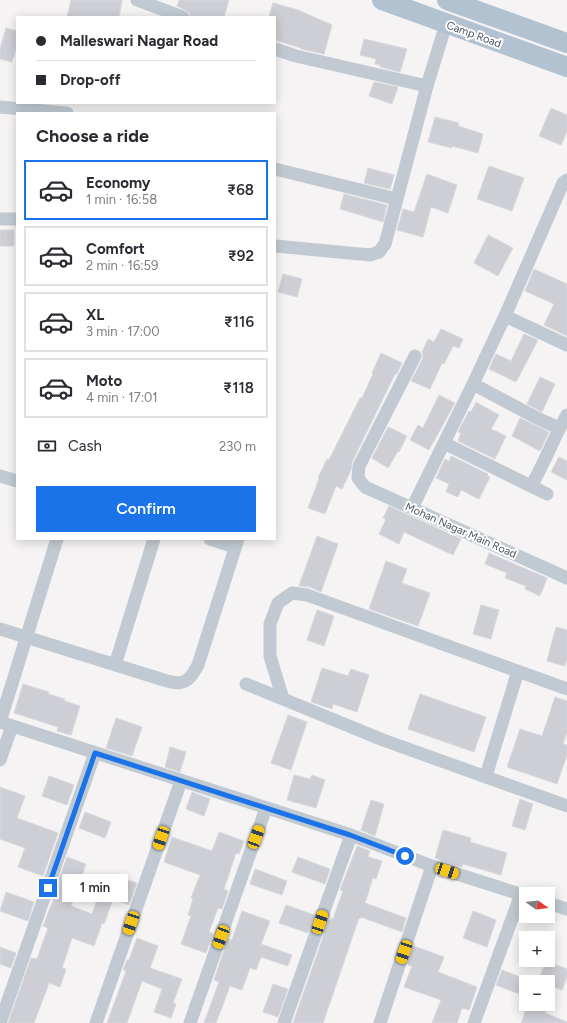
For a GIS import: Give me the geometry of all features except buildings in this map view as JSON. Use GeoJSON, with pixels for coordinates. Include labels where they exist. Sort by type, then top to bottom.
{"type":"FeatureCollection","features":[{"type":"Feature","properties":{"kind":"main road","name":"Camp Road"},"geometry":{"type":"LineString","coordinates":[[382,0],[410,5],[446,24],[567,67]]}},
{"type":"Feature","properties":{"kind":"main road","name":"Camp Road"},"geometry":{"type":"LineString","coordinates":[[447,0],[567,43]]}},
{"type":"Feature","properties":{"kind":"street"},"geometry":{"type":"LineString","coordinates":[[137,0],[180,16]]}},
{"type":"Feature","properties":{"kind":"street"},"geometry":{"type":"LineString","coordinates":[[276,246],[370,255],[379,252],[385,244],[426,86],[446,24]]}},
{"type":"Feature","properties":{"kind":"street"},"geometry":{"type":"LineString","coordinates":[[276,49],[296,56],[426,86]]}},
{"type":"Feature","properties":{"kind":"street"},"geometry":{"type":"LineString","coordinates":[[0,107],[56,112]]}},
{"type":"Feature","properties":{"kind":"street"},"geometry":{"type":"LineString","coordinates":[[276,169],[397,199]]}},
{"type":"Feature","properties":{"kind":"street"},"geometry":{"type":"LineString","coordinates":[[412,508],[505,316],[563,183],[567,180]]}},
{"type":"Feature","properties":{"kind":"street"},"geometry":{"type":"LineString","coordinates":[[0,219],[16,219]]}},
{"type":"Feature","properties":{"kind":"street"},"geometry":{"type":"LineString","coordinates":[[505,316],[567,346]]}},
{"type":"Feature","properties":{"kind":"street","name":"Mohan Nagar Main Road"},"geometry":{"type":"LineString","coordinates":[[416,356],[360,466],[358,478],[365,487],[565,574]]}},
{"type":"Feature","properties":{"kind":"street"},"geometry":{"type":"LineString","coordinates":[[473,384],[559,428]]}},
{"type":"Feature","properties":{"kind":"street"},"geometry":{"type":"LineString","coordinates":[[531,486],[549,453],[559,428],[567,415]]}},
{"type":"Feature","properties":{"kind":"street"},"geometry":{"type":"LineString","coordinates":[[444,443],[547,494]]}},
{"type":"Feature","properties":{"kind":"street"},"geometry":{"type":"LineString","coordinates":[[0,476],[16,481]]}},
{"type":"Feature","properties":{"kind":"street"},"geometry":{"type":"LineString","coordinates":[[0,760],[4,723],[26,637],[56,540]]}},
{"type":"Feature","properties":{"kind":"street"},"geometry":{"type":"LineString","coordinates":[[115,665],[154,540]]}},
{"type":"Feature","properties":{"kind":"street"},"geometry":{"type":"LineString","coordinates":[[0,629],[175,683],[182,683],[191,677],[198,665],[236,543],[216,540]]}},
{"type":"Feature","properties":{"kind":"street"},"geometry":{"type":"LineString","coordinates":[[283,699],[270,656],[270,624],[278,603],[292,593],[307,595],[567,688]]}},
{"type":"Feature","properties":{"kind":"street"},"geometry":{"type":"LineString","coordinates":[[486,776],[518,671]]}},
{"type":"Feature","properties":{"kind":"street"},"geometry":{"type":"LineString","coordinates":[[246,684],[383,740],[567,806]]}},
{"type":"Feature","properties":{"kind":"street"},"geometry":{"type":"LineString","coordinates":[[4,723],[350,835],[432,866],[519,894]]}},
{"type":"Feature","properties":{"kind":"street"},"geometry":{"type":"LineString","coordinates":[[0,1023],[95,753]]}},
{"type":"Feature","properties":{"kind":"street"},"geometry":{"type":"LineString","coordinates":[[96,1023],[181,781]]}},
{"type":"Feature","properties":{"kind":"street"},"geometry":{"type":"LineString","coordinates":[[190,1023],[266,808]]}},
{"type":"Feature","properties":{"kind":"street"},"geometry":{"type":"LineString","coordinates":[[284,1023],[350,835]]}},
{"type":"Feature","properties":{"kind":"street"},"geometry":{"type":"LineString","coordinates":[[380,1023],[432,866]]}},
{"type":"Feature","properties":{"kind":"street"},"geometry":{"type":"LineString","coordinates":[[474,1023],[519,905]]}},
{"type":"Feature","properties":{"kind":"street"},"geometry":{"type":"LineString","coordinates":[[555,905],[567,909]]}},
{"type":"Feature","properties":{"kind":"route"},"geometry":{"type":"LineString","coordinates":[[48,888],[95,753],[350,835],[405,856]]}}]}
